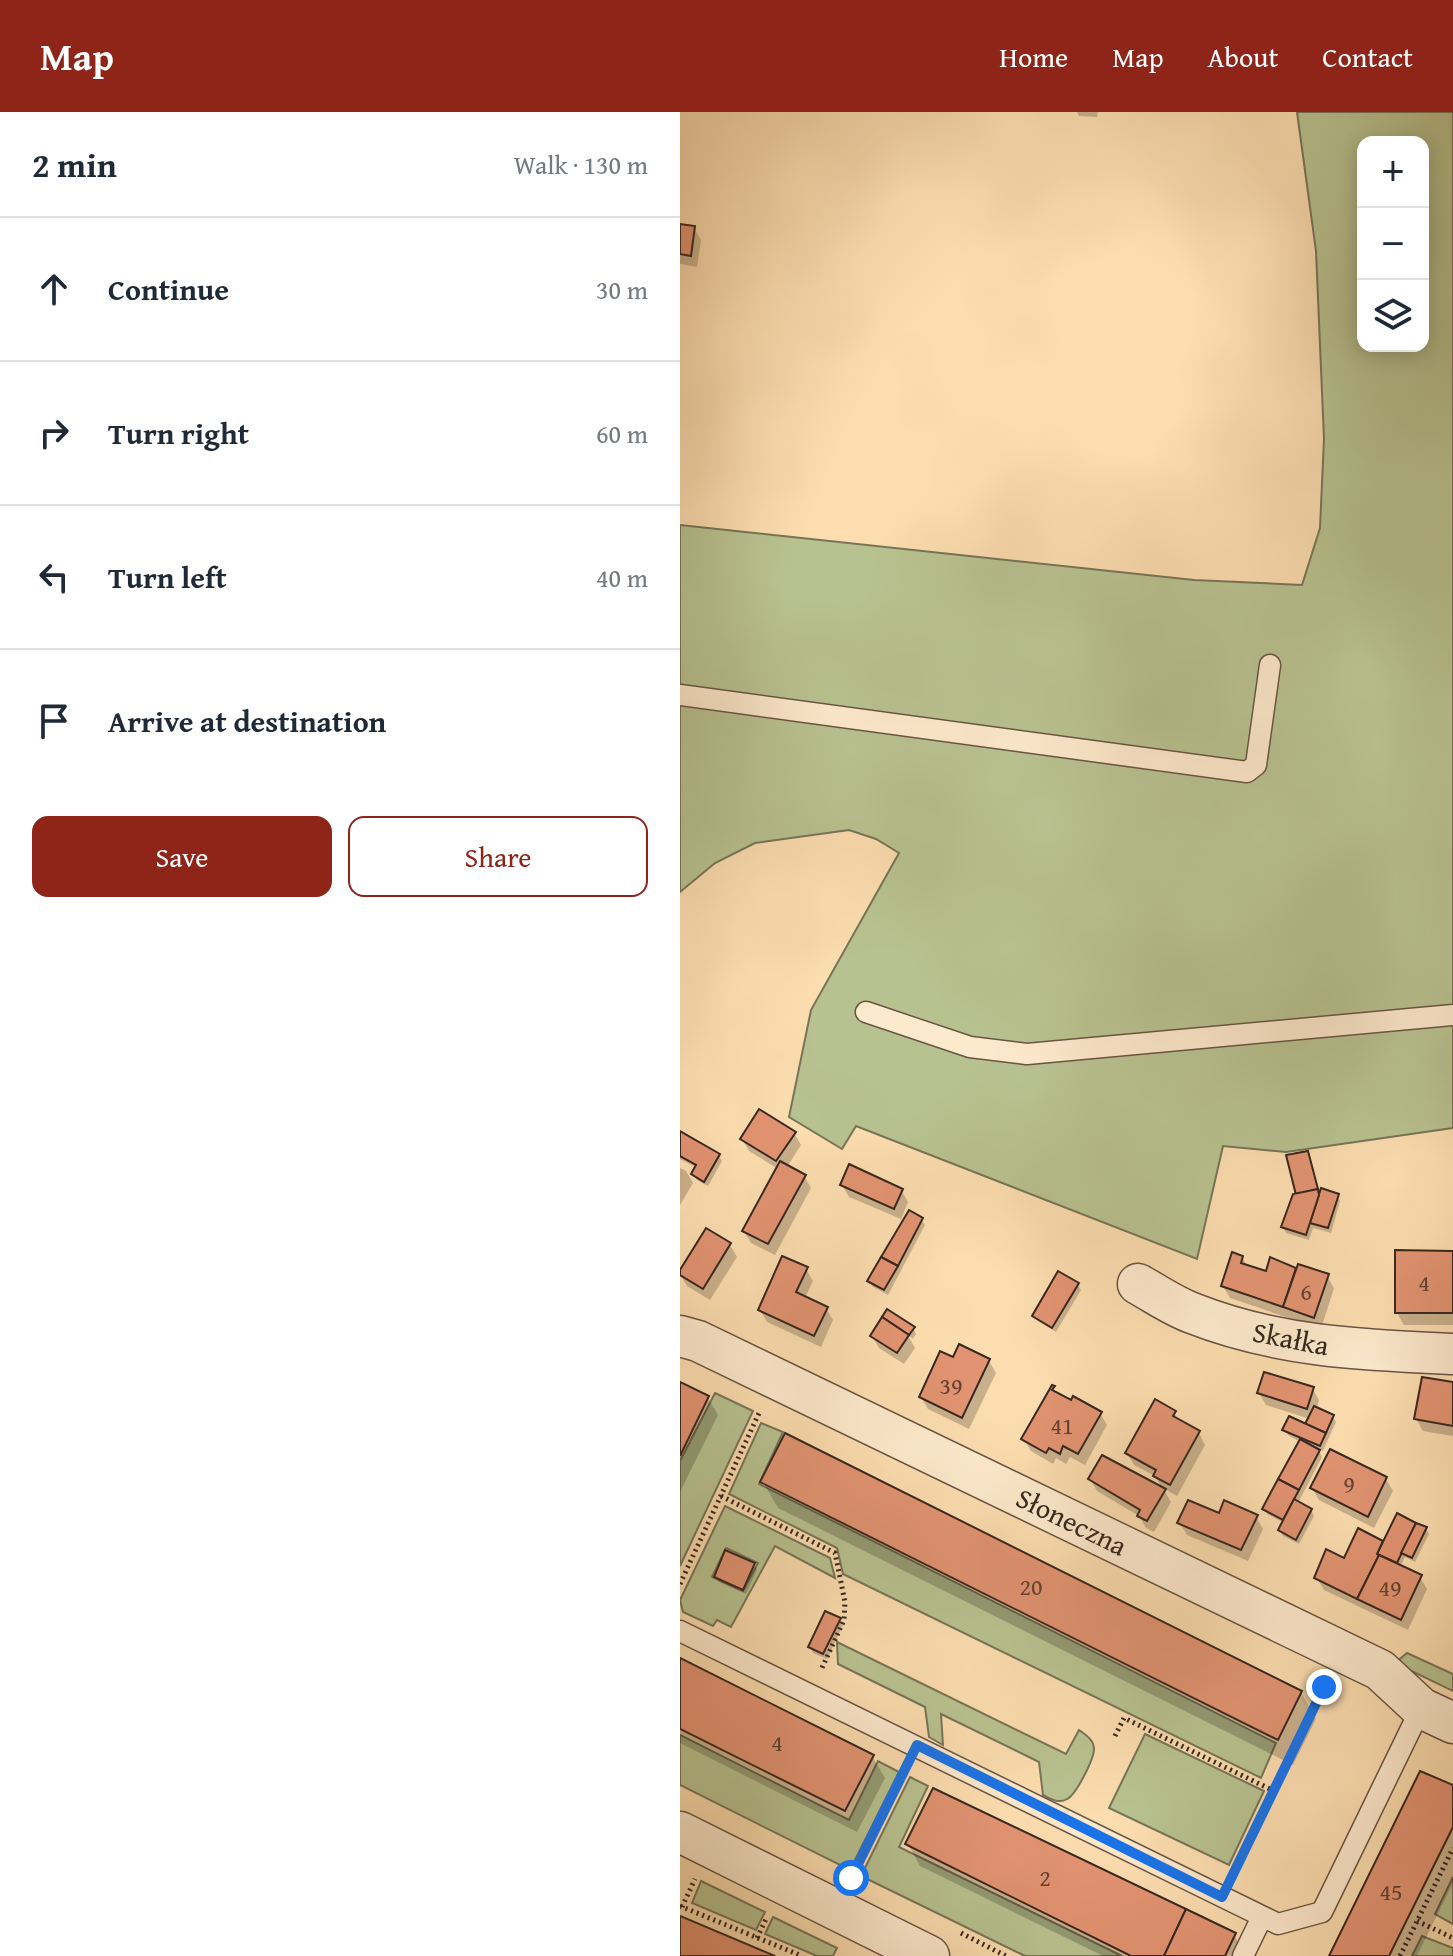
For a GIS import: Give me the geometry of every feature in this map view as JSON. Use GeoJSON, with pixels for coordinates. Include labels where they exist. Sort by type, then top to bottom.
{"type":"FeatureCollection","features":[{"type":"Feature","properties":{"kind":"street","name":"Skałka"},"geometry":{"type":"LineString","coordinates":[[1138,1284],[1191,1313],[1310,1345],[1453,1354]]}},
{"type":"Feature","properties":{"kind":"street","name":"Słoneczna"},"geometry":{"type":"LineString","coordinates":[[680,1336],[698,1341],[1380,1670],[1437,1716]]}},
{"type":"Feature","properties":{"kind":"street"},"geometry":{"type":"LineString","coordinates":[[680,1832],[929,1956]]}},
{"type":"Feature","properties":{"kind":"lane"},"geometry":{"type":"LineString","coordinates":[[680,695],[1247,772],[1256,765],[1270,665]]}},
{"type":"Feature","properties":{"kind":"lane"},"geometry":{"type":"LineString","coordinates":[[866,1012],[970,1047],[1027,1054],[1453,1015]]}},
{"type":"Feature","properties":{"kind":"lane"},"geometry":{"type":"LineString","coordinates":[[680,1631],[1278,1924],[1322,1912],[1437,1716]]}},
{"type":"Feature","properties":{"kind":"lane"},"geometry":{"type":"LineString","coordinates":[[1243,1956],[1262,1917]]}},
{"type":"Feature","properties":{"kind":"path"},"geometry":{"type":"LineString","coordinates":[[680,1584],[760,1411]]}},
{"type":"Feature","properties":{"kind":"path"},"geometry":{"type":"LineString","coordinates":[[721,1496],[835,1553],[845,1602],[844,1620],[810,1694]]}},
{"type":"Feature","properties":{"kind":"path"},"geometry":{"type":"LineString","coordinates":[[1222,1897],[1324,1687]]}},
{"type":"Feature","properties":{"kind":"path"},"geometry":{"type":"LineString","coordinates":[[1115,1736],[1124,1718],[1274,1791]]}},
{"type":"Feature","properties":{"kind":"path"},"geometry":{"type":"LineString","coordinates":[[851,1878],[917,1745]]}},
{"type":"Feature","properties":{"kind":"path"},"geometry":{"type":"LineString","coordinates":[[1400,1956],[1453,1848]]}},
{"type":"Feature","properties":{"kind":"path"},"geometry":{"type":"LineString","coordinates":[[698,1872],[681,1907],[802,1956]]}},
{"type":"Feature","properties":{"kind":"path"},"geometry":{"type":"LineString","coordinates":[[757,1938],[771,1909]]}},
{"type":"Feature","properties":{"kind":"path"},"geometry":{"type":"LineString","coordinates":[[1417,1921],[1453,1938]]}},
{"type":"Feature","properties":{"kind":"green space"},"geometry":{"type":"Polygon","coordinates":[[[1297,112],[1453,112],[1453,1128],[1286,1152],[1223,1146],[1197,1259],[856,1126],[842,1149],[789,1117],[811,1010],[899,853],[876,839],[849,830],[755,843],[715,863],[680,892],[680,525],[1194,580],[1302,585],[1320,528],[1324,439],[1316,251],[1297,112]]]}},
{"type":"Feature","properties":{"kind":"green space"},"geometry":{"type":"Polygon","coordinates":[[[715,1393],[753,1411],[680,1566],[680,1461],[715,1393]]]}},
{"type":"Feature","properties":{"kind":"green space"},"geometry":{"type":"Polygon","coordinates":[[[761,1423],[783,1432],[759,1484],[1276,1743],[1261,1778],[843,1574],[837,1548],[729,1494],[761,1423]]]}},
{"type":"Feature","properties":{"kind":"green space"},"geometry":{"type":"Polygon","coordinates":[[[725,1506],[830,1558],[835,1578],[775,1546],[731,1627],[717,1620],[713,1626],[683,1612],[680,1600],[725,1506]],[[726,1548],[712,1577],[743,1591],[758,1563],[726,1548]]]}},
{"type":"Feature","properties":{"kind":"green space"},"geometry":{"type":"Polygon","coordinates":[[[837,1642],[1066,1754],[1079,1730],[1091,1740],[1094,1749],[1079,1784],[1064,1800],[1046,1797],[1043,1795],[1039,1762],[941,1714],[943,1745],[929,1737],[925,1707],[838,1664],[837,1642]]]}},
{"type":"Feature","properties":{"kind":"green space"},"geometry":{"type":"Polygon","coordinates":[[[1407,1653],[1453,1674],[1453,1691],[1395,1663],[1407,1653]]]}},
{"type":"Feature","properties":{"kind":"green space"},"geometry":{"type":"Polygon","coordinates":[[[1145,1734],[1264,1791],[1229,1865],[1109,1808],[1145,1734]]]}},
{"type":"Feature","properties":{"kind":"green space"},"geometry":{"type":"Polygon","coordinates":[[[680,1735],[849,1820],[878,1761],[899,1772],[850,1870],[680,1785],[680,1735]]]}},
{"type":"Feature","properties":{"kind":"green space"},"geometry":{"type":"Polygon","coordinates":[[[910,1777],[928,1786],[899,1847],[1122,1956],[1025,1956],[861,1876],[910,1777]]]}},
{"type":"Feature","properties":{"kind":"green space"},"geometry":{"type":"Polygon","coordinates":[[[1453,1877],[1453,1924],[1435,1914],[1453,1877]]]}},
{"type":"Feature","properties":{"kind":"green space"},"geometry":{"type":"Polygon","coordinates":[[[701,1881],[765,1912],[756,1930],[692,1903],[701,1881]]]}},
{"type":"Feature","properties":{"kind":"green space"},"geometry":{"type":"Polygon","coordinates":[[[773,1917],[837,1948],[833,1956],[817,1956],[765,1934],[773,1917]]]}},
{"type":"Feature","properties":{"kind":"green space"},"geometry":{"type":"Polygon","coordinates":[[[1422,1936],[1453,1948],[1453,1956],[1412,1956],[1422,1936]]]}},
{"type":"Feature","properties":{"kind":"building"},"geometry":{"type":"Polygon","coordinates":[[[680,224],[695,226],[691,256],[680,254],[680,224]]]}},
{"type":"Feature","properties":{"kind":"building"},"geometry":{"type":"Polygon","coordinates":[[[759,1109],[796,1132],[776,1161],[740,1139],[759,1109]]]}},
{"type":"Feature","properties":{"kind":"building"},"geometry":{"type":"Polygon","coordinates":[[[680,1131],[720,1154],[704,1182],[691,1174],[696,1165],[680,1156],[680,1131]]]}},
{"type":"Feature","properties":{"kind":"building"},"geometry":{"type":"Polygon","coordinates":[[[1308,1151],[1318,1189],[1296,1195],[1286,1155],[1308,1151]]]}},
{"type":"Feature","properties":{"kind":"building"},"geometry":{"type":"Polygon","coordinates":[[[780,1161],[806,1175],[768,1244],[742,1231],[780,1161]]]}},
{"type":"Feature","properties":{"kind":"building"},"geometry":{"type":"Polygon","coordinates":[[[849,1164],[903,1189],[894,1209],[840,1185],[849,1164]]]}},
{"type":"Feature","properties":{"kind":"building"},"geometry":{"type":"Polygon","coordinates":[[[1321,1188],[1339,1194],[1328,1228],[1310,1223],[1321,1188]]]}},
{"type":"Feature","properties":{"kind":"building"},"geometry":{"type":"Polygon","coordinates":[[[1318,1189],[1319,1195],[1306,1235],[1281,1227],[1293,1194],[1318,1189]]]}},
{"type":"Feature","properties":{"kind":"building"},"geometry":{"type":"Polygon","coordinates":[[[909,1210],[923,1218],[898,1266],[881,1257],[909,1210]]]}},
{"type":"Feature","properties":{"kind":"building"},"geometry":{"type":"Polygon","coordinates":[[[706,1228],[731,1243],[703,1289],[680,1275],[680,1270],[706,1228]]]}},
{"type":"Feature","properties":{"kind":"building"},"geometry":{"type":"Polygon","coordinates":[[[1395,1250],[1453,1251],[1453,1313],[1395,1313],[1395,1250]]]}},
{"type":"Feature","properties":{"kind":"building"},"geometry":{"type":"Polygon","coordinates":[[[1232,1252],[1243,1256],[1241,1263],[1266,1271],[1270,1257],[1296,1268],[1283,1307],[1221,1286],[1232,1252]]]}},
{"type":"Feature","properties":{"kind":"building"},"geometry":{"type":"Polygon","coordinates":[[[782,1256],[808,1267],[796,1292],[828,1307],[814,1336],[758,1310],[782,1256]]]}},
{"type":"Feature","properties":{"kind":"building"},"geometry":{"type":"Polygon","coordinates":[[[881,1257],[898,1266],[884,1290],[867,1281],[881,1257]]]}},
{"type":"Feature","properties":{"kind":"building"},"geometry":{"type":"Polygon","coordinates":[[[1298,1264],[1329,1274],[1314,1318],[1283,1307],[1298,1264]]]}},
{"type":"Feature","properties":{"kind":"building"},"geometry":{"type":"Polygon","coordinates":[[[1058,1271],[1079,1283],[1052,1328],[1032,1316],[1058,1271]]]}},
{"type":"Feature","properties":{"kind":"building"},"geometry":{"type":"Polygon","coordinates":[[[887,1309],[915,1327],[909,1335],[882,1317],[887,1309]]]}},
{"type":"Feature","properties":{"kind":"building"},"geometry":{"type":"Polygon","coordinates":[[[882,1317],[909,1335],[897,1353],[870,1336],[882,1317]]]}},
{"type":"Feature","properties":{"kind":"building"},"geometry":{"type":"Polygon","coordinates":[[[959,1344],[990,1359],[962,1418],[919,1397],[940,1351],[953,1357],[959,1344]]]}},
{"type":"Feature","properties":{"kind":"building"},"geometry":{"type":"Polygon","coordinates":[[[1264,1372],[1314,1387],[1307,1409],[1257,1393],[1264,1372]]]}},
{"type":"Feature","properties":{"kind":"building"},"geometry":{"type":"Polygon","coordinates":[[[1422,1377],[1453,1382],[1453,1426],[1414,1419],[1422,1377]]]}},
{"type":"Feature","properties":{"kind":"building"},"geometry":{"type":"Polygon","coordinates":[[[680,1382],[709,1396],[680,1456],[680,1382]]]}},
{"type":"Feature","properties":{"kind":"building"},"geometry":{"type":"Polygon","coordinates":[[[1052,1385],[1055,1386],[1052,1390],[1071,1400],[1073,1396],[1102,1412],[1078,1454],[1063,1446],[1060,1454],[1049,1448],[1046,1453],[1021,1439],[1052,1385]]]}},
{"type":"Feature","properties":{"kind":"building"},"geometry":{"type":"Polygon","coordinates":[[[1155,1399],[1176,1411],[1173,1416],[1200,1431],[1170,1485],[1153,1476],[1156,1470],[1125,1453],[1155,1399]]]}},
{"type":"Feature","properties":{"kind":"building"},"geometry":{"type":"Polygon","coordinates":[[[1314,1406],[1334,1415],[1326,1433],[1305,1424],[1314,1406]]]}},
{"type":"Feature","properties":{"kind":"building"},"geometry":{"type":"Polygon","coordinates":[[[1289,1416],[1326,1433],[1320,1446],[1282,1430],[1289,1416]]]}},
{"type":"Feature","properties":{"kind":"building"},"geometry":{"type":"Polygon","coordinates":[[[785,1433],[1302,1691],[1278,1740],[760,1482],[785,1433]]]}},
{"type":"Feature","properties":{"kind":"building"},"geometry":{"type":"Polygon","coordinates":[[[1300,1439],[1320,1450],[1299,1490],[1278,1479],[1300,1439]]]}},
{"type":"Feature","properties":{"kind":"building"},"geometry":{"type":"Polygon","coordinates":[[[1330,1449],[1387,1477],[1368,1517],[1310,1488],[1330,1449]]]}},
{"type":"Feature","properties":{"kind":"building"},"geometry":{"type":"Polygon","coordinates":[[[1102,1455],[1166,1489],[1147,1521],[1137,1516],[1140,1510],[1088,1479],[1102,1455]]]}},
{"type":"Feature","properties":{"kind":"building"},"geometry":{"type":"Polygon","coordinates":[[[1278,1479],[1299,1490],[1283,1520],[1262,1509],[1278,1479]]]}},
{"type":"Feature","properties":{"kind":"building"},"geometry":{"type":"Polygon","coordinates":[[[1294,1499],[1312,1509],[1296,1540],[1278,1530],[1294,1499]]]}},
{"type":"Feature","properties":{"kind":"building"},"geometry":{"type":"Polygon","coordinates":[[[1188,1500],[1219,1513],[1224,1500],[1258,1515],[1241,1550],[1177,1523],[1188,1500]]]}},
{"type":"Feature","properties":{"kind":"building"},"geometry":{"type":"Polygon","coordinates":[[[1397,1513],[1416,1523],[1397,1563],[1377,1554],[1397,1513]]]}},
{"type":"Feature","properties":{"kind":"building"},"geometry":{"type":"Polygon","coordinates":[[[1416,1523],[1427,1527],[1412,1558],[1401,1553],[1416,1523]]]}},
{"type":"Feature","properties":{"kind":"building"},"geometry":{"type":"Polygon","coordinates":[[[1358,1528],[1383,1541],[1357,1599],[1314,1578],[1326,1549],[1344,1558],[1358,1528]]]}},
{"type":"Feature","properties":{"kind":"building"},"geometry":{"type":"Polygon","coordinates":[[[725,1550],[755,1563],[743,1590],[714,1577],[725,1550]]]}},
{"type":"Feature","properties":{"kind":"building"},"geometry":{"type":"Polygon","coordinates":[[[1379,1555],[1422,1575],[1401,1620],[1357,1599],[1379,1555]]]}},
{"type":"Feature","properties":{"kind":"building"},"geometry":{"type":"Polygon","coordinates":[[[825,1611],[841,1618],[823,1654],[808,1647],[825,1611]]]}},
{"type":"Feature","properties":{"kind":"building"},"geometry":{"type":"Polygon","coordinates":[[[680,1658],[874,1755],[845,1811],[680,1729],[680,1658]]]}},
{"type":"Feature","properties":{"kind":"building"},"geometry":{"type":"Polygon","coordinates":[[[1420,1771],[1453,1785],[1453,1827],[1389,1956],[1329,1956],[1420,1771]]]}},
{"type":"Feature","properties":{"kind":"building"},"geometry":{"type":"Polygon","coordinates":[[[933,1788],[1186,1909],[1164,1956],[1131,1956],[905,1844],[933,1788]]]}},
{"type":"Feature","properties":{"kind":"building"},"geometry":{"type":"Polygon","coordinates":[[[1186,1909],[1236,1933],[1225,1956],[1164,1956],[1186,1909]]]}},
{"type":"Feature","properties":{"kind":"building"},"geometry":{"type":"Polygon","coordinates":[[[680,1916],[775,1956],[680,1956],[680,1916]]]}},
{"type":"Feature","properties":{"kind":"route"},"geometry":{"type":"LineString","coordinates":[[851,1878],[917,1745],[1222,1897],[1324,1687]]}}]}
